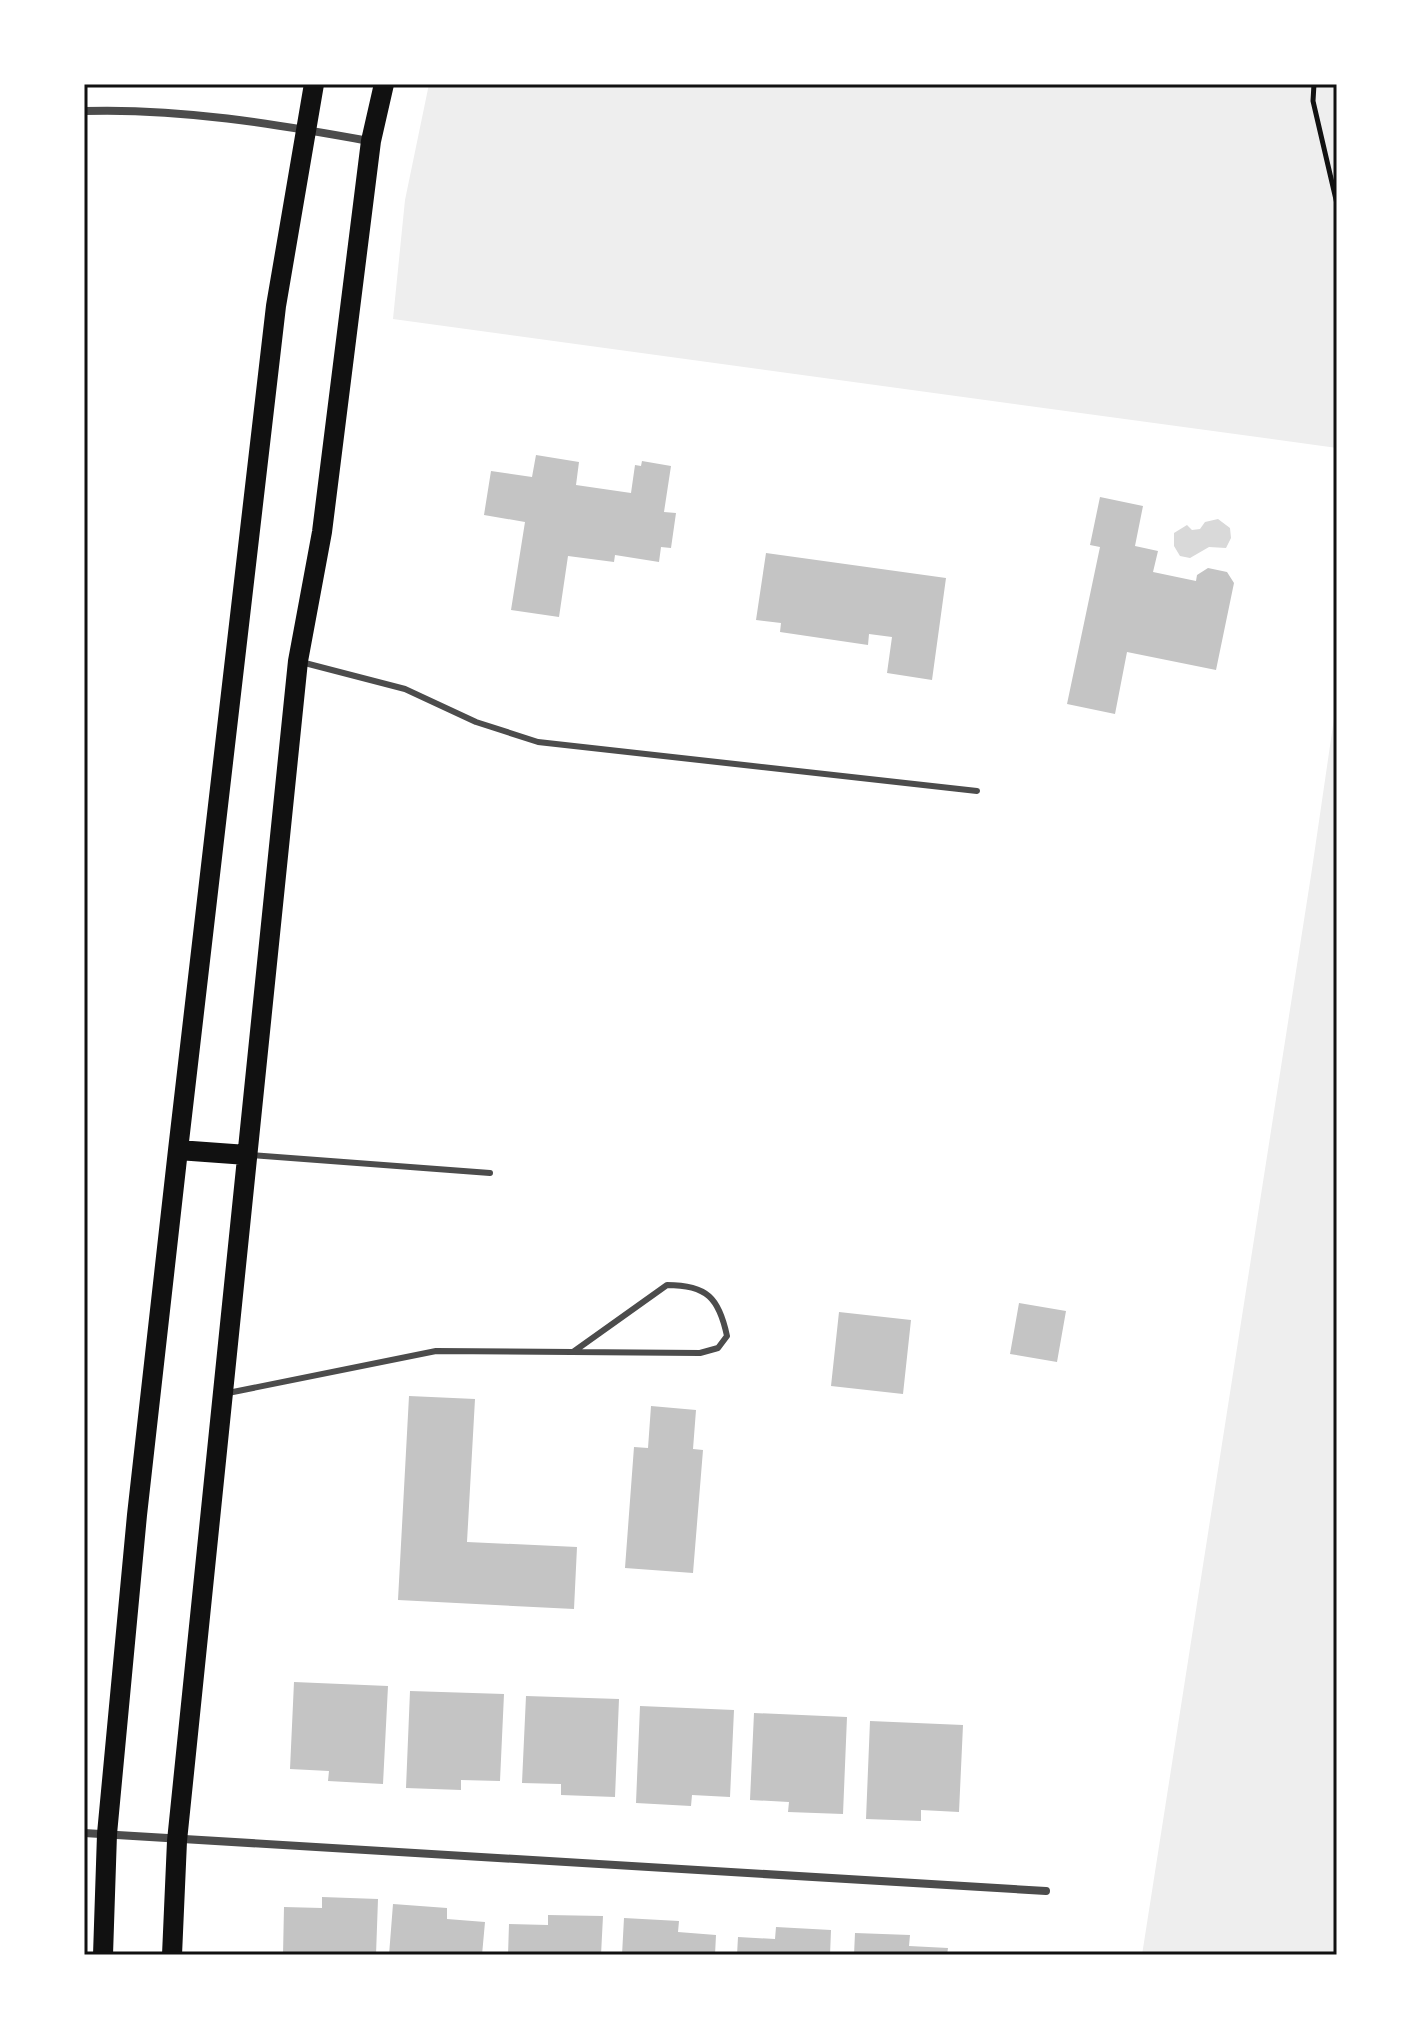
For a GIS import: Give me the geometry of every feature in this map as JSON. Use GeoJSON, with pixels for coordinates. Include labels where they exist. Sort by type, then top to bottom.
{"type":"FeatureCollection","features":[{"type":"Feature","properties":{"kind":"main road"},"geometry":{"type":"LineString","coordinates":[[103,1955],[107,1834],[137,1515],[178,1150],[276,306],[314,84]]}},
{"type":"Feature","properties":{"kind":"main road"},"geometry":{"type":"LineString","coordinates":[[172,1955],[177,1841],[298,661],[322,532],[371,141],[384,84]]}},
{"type":"Feature","properties":{"kind":"main road"},"geometry":{"type":"LineString","coordinates":[[178,1150],[247,1155]]}},
{"type":"Feature","properties":{"kind":"street"},"geometry":{"type":"LineString","coordinates":[[84,111],[148,111],[304,129],[371,141]]}},
{"type":"Feature","properties":{"kind":"street"},"geometry":{"type":"LineString","coordinates":[[84,1833],[1046,1891]]}},
{"type":"Feature","properties":{"kind":"lane"},"geometry":{"type":"LineString","coordinates":[[298,661],[405,689],[476,722],[538,742],[977,791]]}},
{"type":"Feature","properties":{"kind":"lane"},"geometry":{"type":"LineString","coordinates":[[247,1155],[490,1173]]}},
{"type":"Feature","properties":{"kind":"lane"},"geometry":{"type":"LineString","coordinates":[[222,1395],[436,1351],[700,1353],[718,1348],[727,1336],[721,1307],[700,1289],[667,1285],[573,1352]]}},
{"type":"Feature","properties":{"kind":"path"},"geometry":{"type":"LineString","coordinates":[[1314,84],[1313,101],[1337,204]]}},
{"type":"Feature","properties":{"kind":"shaded area"},"geometry":{"type":"Polygon","coordinates":[[[429,84],[1337,84],[1337,448],[393,319],[405,200],[429,84]]]}},
{"type":"Feature","properties":{"kind":"shaded area"},"geometry":{"type":"Polygon","coordinates":[[[1218,519],[1230,528],[1231,538],[1226,548],[1209,547],[1190,558],[1180,556],[1174,546],[1174,533],[1187,525],[1192,530],[1200,529],[1205,522],[1218,519]]]}},
{"type":"Feature","properties":{"kind":"shaded area"},"geometry":{"type":"Polygon","coordinates":[[[1337,698],[1337,1955],[1142,1955],[1312,869],[1337,698]]]}},
{"type":"Feature","properties":{"kind":"building"},"geometry":{"type":"Polygon","coordinates":[[[536,455],[579,462],[576,485],[631,493],[635,465],[641,466],[642,461],[671,466],[664,512],[676,513],[671,548],[661,547],[659,562],[615,555],[614,562],[568,556],[559,617],[511,610],[525,522],[484,515],[491,471],[532,477],[536,455]]]}},
{"type":"Feature","properties":{"kind":"building"},"geometry":{"type":"Polygon","coordinates":[[[1100,497],[1143,506],[1135,546],[1158,551],[1153,572],[1196,581],[1197,575],[1208,568],[1227,572],[1234,583],[1216,670],[1127,652],[1115,714],[1067,704],[1100,547],[1090,545],[1100,497]]]}},
{"type":"Feature","properties":{"kind":"building"},"geometry":{"type":"Polygon","coordinates":[[[766,553],[946,578],[932,680],[887,673],[892,637],[869,634],[868,645],[780,632],[781,623],[756,620],[766,553]]]}},
{"type":"Feature","properties":{"kind":"building"},"geometry":{"type":"Polygon","coordinates":[[[1019,1303],[1066,1311],[1057,1362],[1010,1354],[1019,1303]]]}},
{"type":"Feature","properties":{"kind":"building"},"geometry":{"type":"Polygon","coordinates":[[[839,1312],[911,1320],[903,1394],[831,1386],[839,1312]]]}},
{"type":"Feature","properties":{"kind":"building"},"geometry":{"type":"Polygon","coordinates":[[[409,1396],[475,1399],[467,1542],[577,1547],[574,1609],[398,1600],[409,1396]]]}},
{"type":"Feature","properties":{"kind":"building"},"geometry":{"type":"Polygon","coordinates":[[[651,1406],[696,1410],[693,1449],[703,1450],[693,1573],[625,1568],[634,1447],[648,1448],[651,1406]]]}},
{"type":"Feature","properties":{"kind":"building"},"geometry":{"type":"Polygon","coordinates":[[[294,1682],[388,1686],[383,1784],[328,1781],[329,1771],[290,1769],[294,1682]]]}},
{"type":"Feature","properties":{"kind":"building"},"geometry":{"type":"Polygon","coordinates":[[[410,1691],[504,1694],[500,1781],[461,1780],[461,1790],[406,1788],[410,1691]]]}},
{"type":"Feature","properties":{"kind":"building"},"geometry":{"type":"Polygon","coordinates":[[[526,1696],[619,1699],[615,1797],[561,1795],[561,1784],[522,1783],[526,1696]]]}},
{"type":"Feature","properties":{"kind":"building"},"geometry":{"type":"Polygon","coordinates":[[[640,1706],[734,1710],[730,1797],[692,1795],[691,1806],[636,1803],[640,1706]]]}},
{"type":"Feature","properties":{"kind":"building"},"geometry":{"type":"Polygon","coordinates":[[[754,1713],[847,1717],[843,1814],[788,1812],[789,1802],[750,1800],[754,1713]]]}},
{"type":"Feature","properties":{"kind":"building"},"geometry":{"type":"Polygon","coordinates":[[[870,1721],[963,1725],[959,1812],[921,1810],[921,1821],[866,1819],[870,1721]]]}},
{"type":"Feature","properties":{"kind":"building"},"geometry":{"type":"Polygon","coordinates":[[[322,1897],[378,1899],[376,1955],[283,1955],[284,1907],[322,1908],[322,1897]]]}},
{"type":"Feature","properties":{"kind":"building"},"geometry":{"type":"Polygon","coordinates":[[[393,1904],[447,1908],[447,1919],[485,1922],[482,1955],[389,1955],[393,1904]]]}},
{"type":"Feature","properties":{"kind":"building"},"geometry":{"type":"Polygon","coordinates":[[[548,1915],[603,1916],[601,1955],[508,1955],[509,1924],[548,1925],[548,1915]]]}},
{"type":"Feature","properties":{"kind":"building"},"geometry":{"type":"Polygon","coordinates":[[[624,1918],[679,1921],[678,1932],[716,1935],[715,1955],[622,1955],[624,1918]]]}},
{"type":"Feature","properties":{"kind":"building"},"geometry":{"type":"Polygon","coordinates":[[[776,1927],[831,1930],[830,1955],[737,1955],[738,1937],[775,1939],[776,1927]]]}},
{"type":"Feature","properties":{"kind":"building"},"geometry":{"type":"Polygon","coordinates":[[[855,1933],[910,1935],[909,1946],[948,1948],[947,1955],[854,1955],[855,1933]]]}}]}
